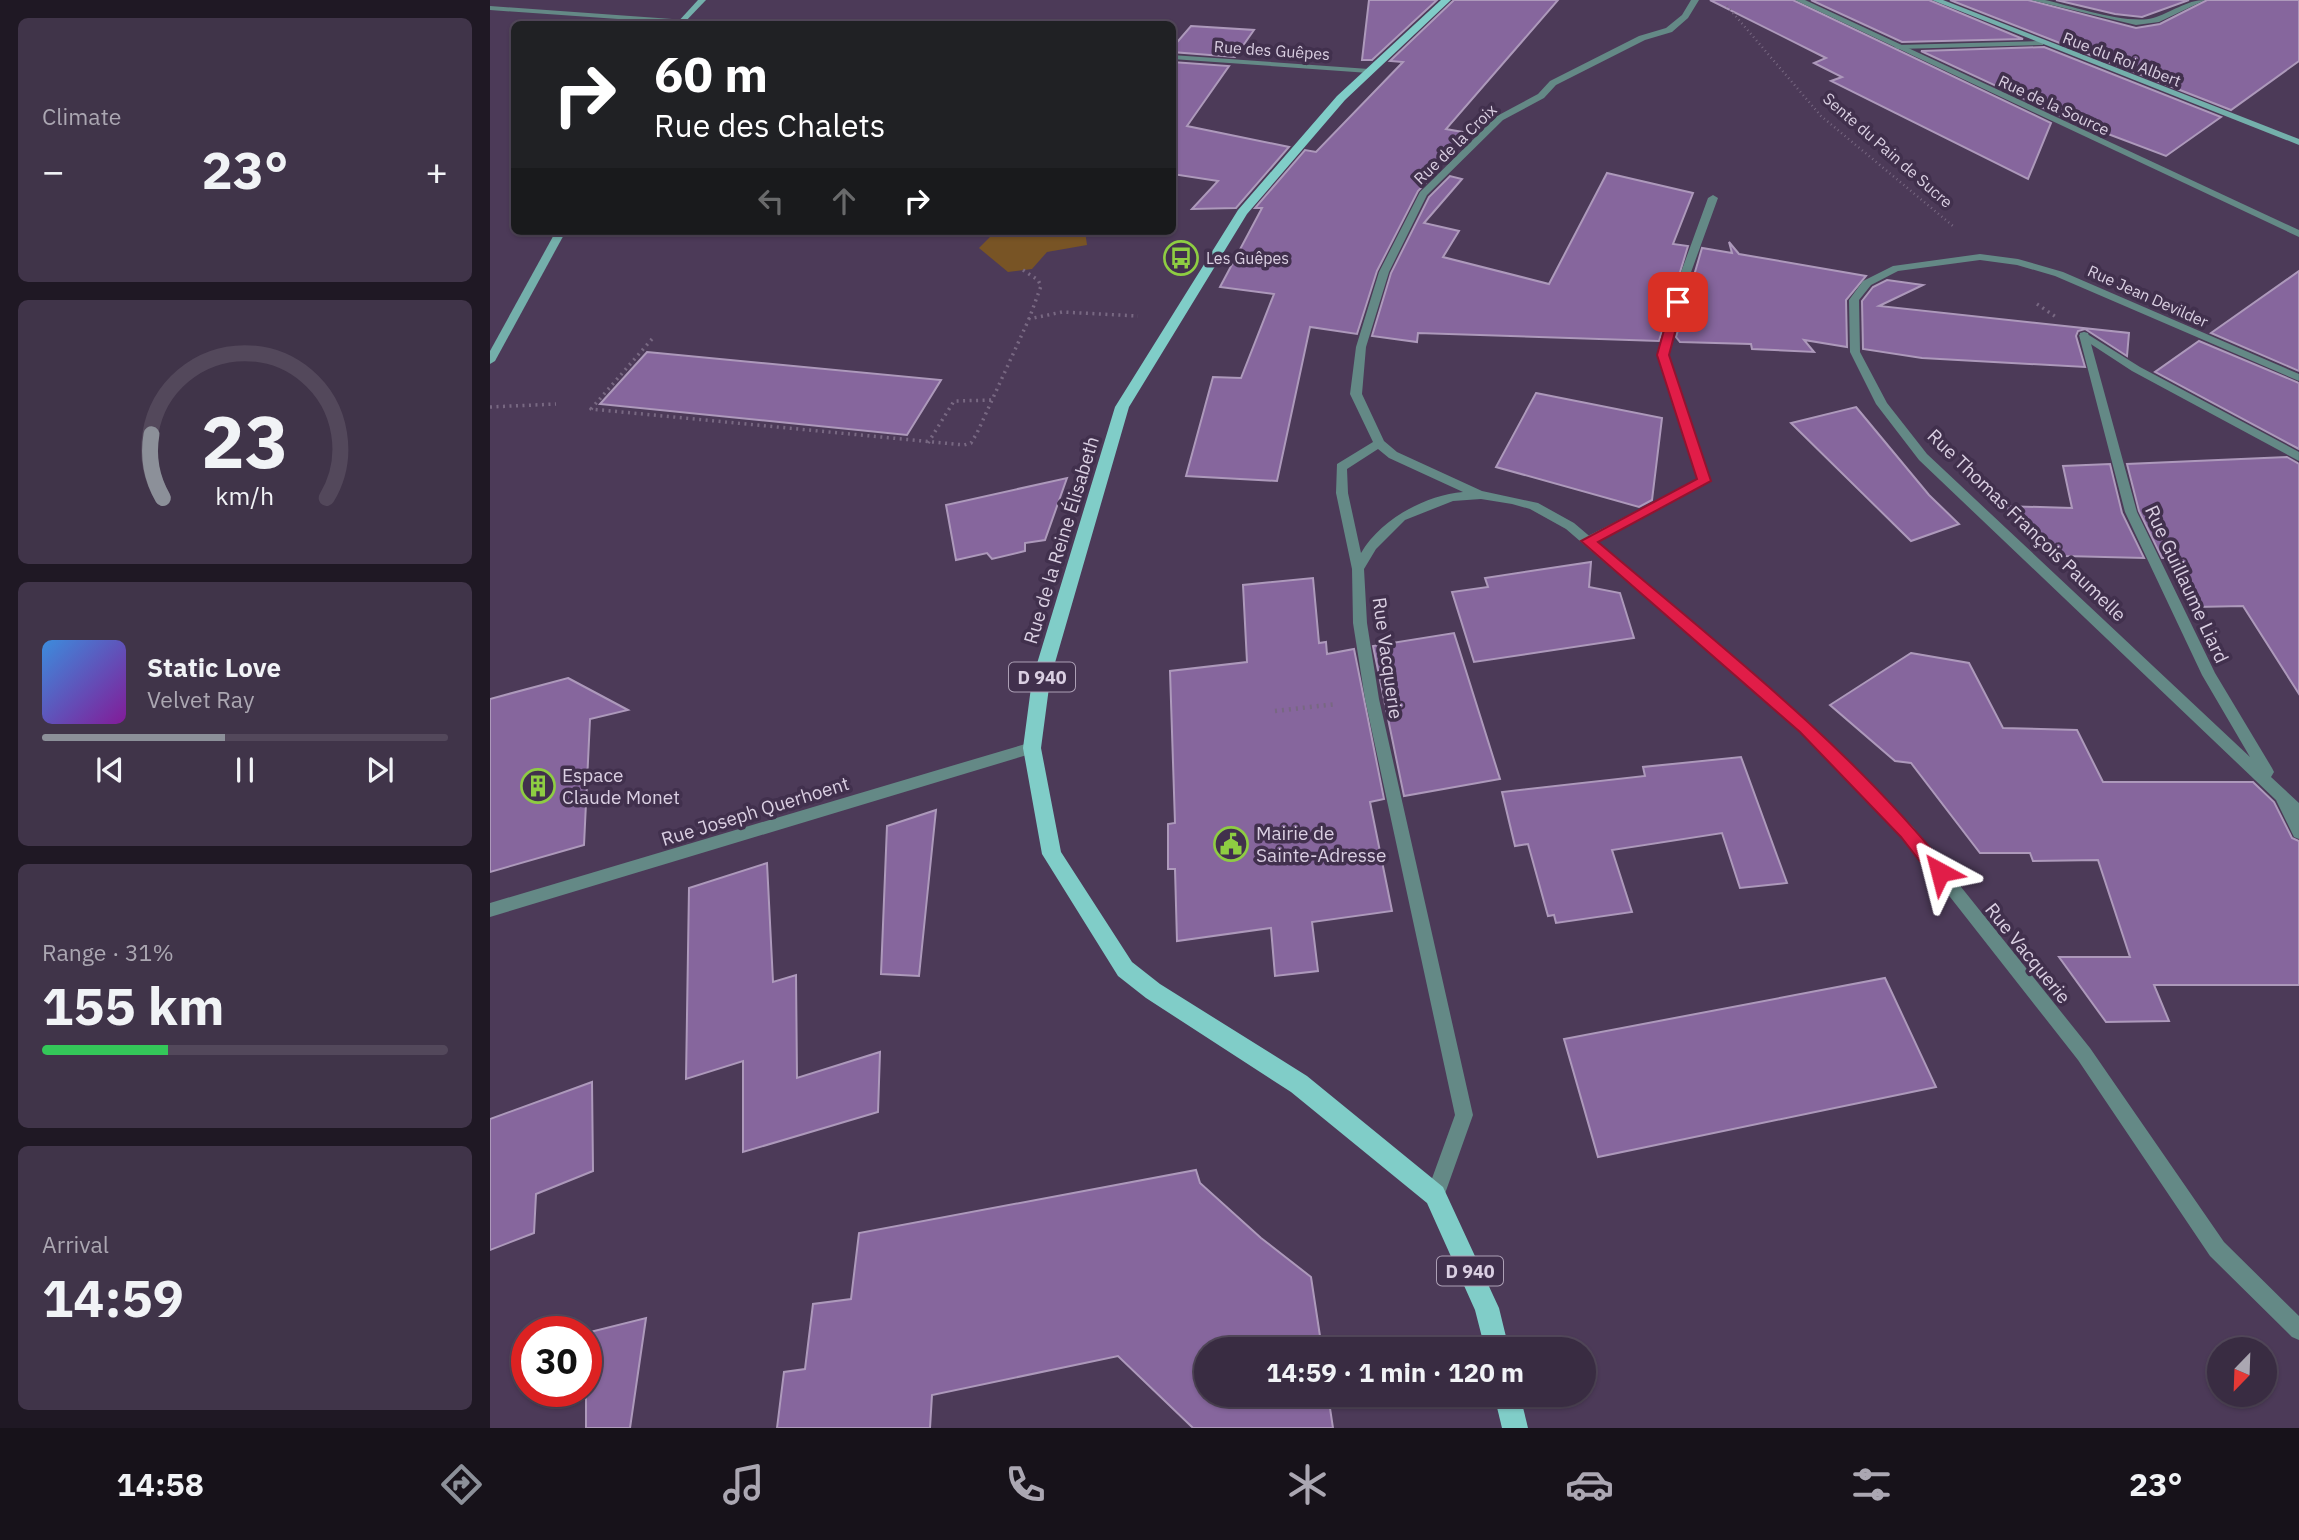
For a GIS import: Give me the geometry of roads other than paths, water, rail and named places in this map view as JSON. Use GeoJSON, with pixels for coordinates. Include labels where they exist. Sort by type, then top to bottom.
{"type":"FeatureCollection","features":[{"type":"Feature","properties":{"kind":"main road","name":"Rue de la Reine Élisabeth"},"geometry":{"type":"LineString","coordinates":[[1435,1195],[1298,1084],[1153,991],[1125,969],[1052,854],[1032,748],[1041,680],[1122,407],[1242,212],[1341,98],[1446,0]]}},
{"type":"Feature","properties":{"kind":"main road","name":"D 940"},"geometry":{"type":"LineString","coordinates":[[1435,1195],[1487,1308],[1494,1337]]}},
{"type":"Feature","properties":{"kind":"main road"},"geometry":{"type":"LineString","coordinates":[[1510,1407],[1515,1428]]}},
{"type":"Feature","properties":{"kind":"street"},"geometry":{"type":"LineString","coordinates":[[684,21],[702,0]]}},
{"type":"Feature","properties":{"kind":"street","name":"Rue de la Croix"},"geometry":{"type":"LineString","coordinates":[[1379,443],[1356,394],[1361,347],[1384,272],[1423,194],[1500,118],[1541,96],[1553,83],[1642,37],[1669,30],[1685,16],[1695,0]]}},
{"type":"Feature","properties":{"kind":"street","name":"Rue de la Source"},"geometry":{"type":"LineString","coordinates":[[1799,0],[2299,234]]}},
{"type":"Feature","properties":{"kind":"street","name":"Rue du Roi Albert"},"geometry":{"type":"LineString","coordinates":[[1936,0],[2040,43],[2299,142]]}},
{"type":"Feature","properties":{"kind":"street"},"geometry":{"type":"LineString","coordinates":[[2035,0],[2136,23],[2156,20],[2201,0]]}},
{"type":"Feature","properties":{"kind":"street"},"geometry":{"type":"LineString","coordinates":[[490,8],[645,21]]}},
{"type":"Feature","properties":{"kind":"street"},"geometry":{"type":"LineString","coordinates":[[1898,47],[2040,43]]}},
{"type":"Feature","properties":{"kind":"street","name":"Rue des Guêpes"},"geometry":{"type":"LineString","coordinates":[[1176,57],[1369,71]]}},
{"type":"Feature","properties":{"kind":"street"},"geometry":{"type":"LineString","coordinates":[[1588,541],[1704,481],[1663,355],[1685,275],[1713,198]]}},
{"type":"Feature","properties":{"kind":"street"},"geometry":{"type":"LineString","coordinates":[[490,361],[559,235]]}},
{"type":"Feature","properties":{"kind":"street","name":"Rue Jean Devilder"},"geometry":{"type":"LineString","coordinates":[[1980,257],[2018,262],[2059,274],[2299,378]]}},
{"type":"Feature","properties":{"kind":"street","name":"Rue Thomas François Paumelle"},"geometry":{"type":"LineString","coordinates":[[1980,257],[1896,268],[1867,283],[1854,300],[1855,352],[1882,404],[1923,457],[2299,812]]}},
{"type":"Feature","properties":{"kind":"street","name":"Rue Guillaume Liard"},"geometry":{"type":"LineString","coordinates":[[2299,457],[2136,369],[2084,335],[2131,512],[2209,675],[2299,832]]}},
{"type":"Feature","properties":{"kind":"street"},"geometry":{"type":"LineString","coordinates":[[1358,569],[1342,493],[1341,467],[1379,443],[1393,456],[1481,495]]}},
{"type":"Feature","properties":{"kind":"street","name":"Rue Vacquerie"},"geometry":{"type":"LineString","coordinates":[[1435,1195],[1464,1115],[1372,699],[1360,623],[1358,569],[1371,546],[1401,517],[1452,497],[1481,495],[1534,506],[1570,526],[1806,728],[1908,832],[2084,1054],[2217,1249],[2299,1330]]}},
{"type":"Feature","properties":{"kind":"street","name":"Rue Joseph Querhoent"},"geometry":{"type":"LineString","coordinates":[[490,910],[1032,748]]}},
{"type":"Feature","properties":{"kind":"place","name":"Les Guêpes"},"geometry":{"type":"Point","coordinates":[1181,258]}},
{"type":"Feature","properties":{"kind":"place","name":"Espace Claude Monet"},"geometry":{"type":"Point","coordinates":[538,786]}},
{"type":"Feature","properties":{"kind":"place","name":"Mairie de Sainte-Adresse"},"geometry":{"type":"Point","coordinates":[1231,844]}}]}
